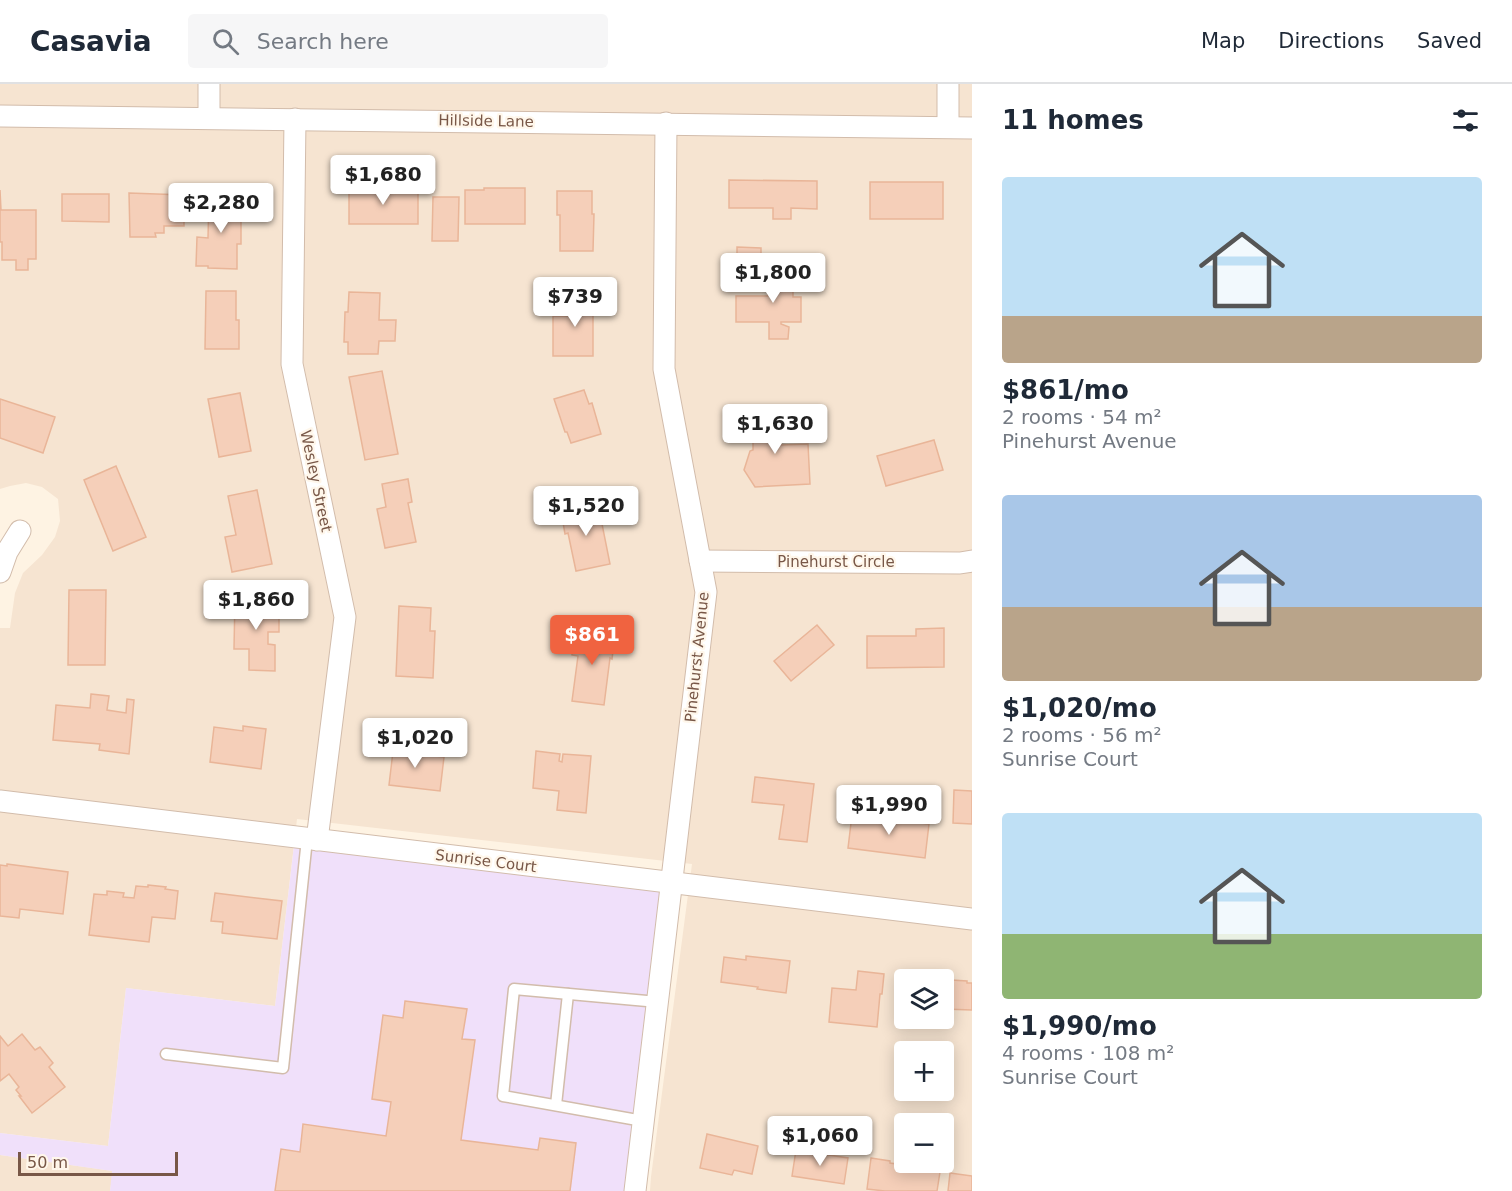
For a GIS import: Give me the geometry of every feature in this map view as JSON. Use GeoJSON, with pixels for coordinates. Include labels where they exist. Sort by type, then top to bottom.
{"type":"FeatureCollection","features":[{"type":"Feature","properties":{"kind":"street"},"geometry":{"type":"LineString","coordinates":[[209,84],[209,118]]}},
{"type":"Feature","properties":{"kind":"street"},"geometry":{"type":"LineString","coordinates":[[948,84],[948,127]]}},
{"type":"Feature","properties":{"kind":"street","name":"Hillside Lane"},"geometry":{"type":"LineString","coordinates":[[0,116],[972,128]]}},
{"type":"Feature","properties":{"kind":"street","name":"Wesley Street"},"geometry":{"type":"LineString","coordinates":[[294,119],[292,364],[345,617],[312,839]]}},
{"type":"Feature","properties":{"kind":"street","name":"Pinehurst Avenue"},"geometry":{"type":"LineString","coordinates":[[635,1191],[706,592],[664,369],[666,123]]}},
{"type":"Feature","properties":{"kind":"street"},"geometry":{"type":"LineString","coordinates":[[0,572],[7,552],[20,531]]}},
{"type":"Feature","properties":{"kind":"street","name":"Pinehurst Circle"},"geometry":{"type":"LineString","coordinates":[[700,561],[960,563],[972,561]]}},
{"type":"Feature","properties":{"kind":"street","name":"Sunrise Court"},"geometry":{"type":"LineString","coordinates":[[0,801],[972,919]]}},
{"type":"Feature","properties":{"kind":"lane"},"geometry":{"type":"LineString","coordinates":[[166,1054],[283,1068],[312,839]]}},
{"type":"Feature","properties":{"kind":"lane"},"geometry":{"type":"LineString","coordinates":[[644,1121],[503,1096],[514,989],[658,1002]]}},
{"type":"Feature","properties":{"kind":"lane"},"geometry":{"type":"LineString","coordinates":[[556,1105],[568,994]]}},
{"type":"Feature","properties":{"kind":"shaded area"},"geometry":{"type":"Polygon","coordinates":[[[0,84],[972,84],[972,1191],[650,1191],[692,864],[297,819],[275,1006],[126,988],[108,1146],[0,1133],[0,628],[10,628],[15,593],[23,573],[42,555],[55,537],[60,521],[58,499],[42,487],[26,483],[0,489],[0,84]]]}},
{"type":"Feature","properties":{"kind":"shaded area"},"geometry":{"type":"Polygon","coordinates":[[[295,837],[672,883],[635,1191],[110,1191],[112,1171],[0,1155],[0,1133],[108,1146],[126,988],[275,1006],[295,837]]]}},
{"type":"Feature","properties":{"kind":"shaded area"},"geometry":{"type":"Polygon","coordinates":[[[0,1155],[113,1171],[110,1191],[0,1191],[0,1155]]]}},
{"type":"Feature","properties":{"kind":"building"},"geometry":{"type":"Polygon","coordinates":[[[729,180],[817,181],[817,209],[791,208],[791,219],[773,219],[773,208],[729,208],[729,180]]]}},
{"type":"Feature","properties":{"kind":"building"},"geometry":{"type":"Polygon","coordinates":[[[870,182],[943,182],[943,219],[870,219],[870,182]]]}},
{"type":"Feature","properties":{"kind":"building"},"geometry":{"type":"Polygon","coordinates":[[[349,187],[418,188],[418,224],[349,224],[349,187]]]}},
{"type":"Feature","properties":{"kind":"building"},"geometry":{"type":"Polygon","coordinates":[[[484,188],[525,188],[525,224],[465,224],[465,190],[484,190],[484,188]]]}},
{"type":"Feature","properties":{"kind":"building"},"geometry":{"type":"Polygon","coordinates":[[[0,190],[1,210],[36,210],[36,259],[28,259],[28,270],[16,270],[16,260],[2,260],[0,190]]]}},
{"type":"Feature","properties":{"kind":"building"},"geometry":{"type":"Polygon","coordinates":[[[557,191],[592,191],[593,251],[560,251],[557,191]]]}},
{"type":"Feature","properties":{"kind":"building"},"geometry":{"type":"Polygon","coordinates":[[[129,193],[184,195],[184,226],[164,226],[164,233],[155,233],[156,237],[130,237],[129,193]]]}},
{"type":"Feature","properties":{"kind":"building"},"geometry":{"type":"Polygon","coordinates":[[[62,194],[109,194],[109,222],[62,221],[62,194]]]}},
{"type":"Feature","properties":{"kind":"building"},"geometry":{"type":"Polygon","coordinates":[[[209,195],[238,195],[238,211],[241,211],[241,244],[237,244],[237,269],[196,266],[197,237],[208,238],[209,195]]]}},
{"type":"Feature","properties":{"kind":"building"},"geometry":{"type":"Polygon","coordinates":[[[433,197],[459,197],[458,241],[432,241],[433,197]]]}},
{"type":"Feature","properties":{"kind":"building"},"geometry":{"type":"Polygon","coordinates":[[[737,247],[761,248],[761,271],[737,270],[737,247]]]}},
{"type":"Feature","properties":{"kind":"building"},"geometry":{"type":"Polygon","coordinates":[[[769,266],[793,266],[793,297],[801,297],[801,322],[781,322],[789,327],[788,339],[769,339],[769,322],[736,322],[736,296],[768,296],[768,288],[764,288],[764,277],[769,277],[769,266]]]}},
{"type":"Feature","properties":{"kind":"building"},"geometry":{"type":"Polygon","coordinates":[[[206,291],[236,291],[239,349],[205,349],[206,291]]]}},
{"type":"Feature","properties":{"kind":"building"},"geometry":{"type":"Polygon","coordinates":[[[349,292],[380,293],[379,320],[396,320],[395,341],[379,341],[378,354],[348,354],[348,342],[344,342],[345,312],[348,312],[349,292]]]}},
{"type":"Feature","properties":{"kind":"building"},"geometry":{"type":"Polygon","coordinates":[[[567,295],[593,295],[593,356],[553,356],[553,316],[567,316],[567,295]]]}},
{"type":"Feature","properties":{"kind":"building"},"geometry":{"type":"Polygon","coordinates":[[[382,371],[398,454],[365,460],[349,377],[382,371]]]}},
{"type":"Feature","properties":{"kind":"building"},"geometry":{"type":"Polygon","coordinates":[[[584,390],[589,404],[592,403],[601,434],[571,443],[554,399],[584,390]]]}},
{"type":"Feature","properties":{"kind":"building"},"geometry":{"type":"Polygon","coordinates":[[[240,393],[251,451],[219,457],[208,399],[240,393]]]}},
{"type":"Feature","properties":{"kind":"building"},"geometry":{"type":"Polygon","coordinates":[[[0,399],[55,417],[43,453],[0,438],[0,399]]]}},
{"type":"Feature","properties":{"kind":"building"},"geometry":{"type":"Polygon","coordinates":[[[780,414],[781,445],[808,444],[810,484],[755,487],[744,470],[750,451],[753,450],[753,441],[749,441],[748,415],[780,414]]]}},
{"type":"Feature","properties":{"kind":"building"},"geometry":{"type":"Polygon","coordinates":[[[934,440],[943,470],[886,486],[877,456],[934,440]]]}},
{"type":"Feature","properties":{"kind":"building"},"geometry":{"type":"Polygon","coordinates":[[[116,466],[146,537],[113,551],[84,480],[116,466]]]}},
{"type":"Feature","properties":{"kind":"building"},"geometry":{"type":"Polygon","coordinates":[[[408,479],[412,502],[408,503],[416,542],[385,548],[377,509],[386,507],[382,484],[408,479]]]}},
{"type":"Feature","properties":{"kind":"building"},"geometry":{"type":"Polygon","coordinates":[[[257,490],[272,564],[232,572],[225,537],[236,535],[228,496],[257,490]]]}},
{"type":"Feature","properties":{"kind":"building"},"geometry":{"type":"Polygon","coordinates":[[[598,504],[610,564],[576,571],[561,511],[598,504]]]}},
{"type":"Feature","properties":{"kind":"building"},"geometry":{"type":"Polygon","coordinates":[[[69,590],[106,590],[105,665],[68,665],[69,590]]]}},
{"type":"Feature","properties":{"kind":"building"},"geometry":{"type":"Polygon","coordinates":[[[235,597],[269,597],[269,615],[279,615],[279,632],[268,632],[268,644],[275,645],[275,671],[249,670],[249,649],[234,649],[235,597]]]}},
{"type":"Feature","properties":{"kind":"building"},"geometry":{"type":"Polygon","coordinates":[[[399,606],[431,608],[430,631],[435,631],[433,678],[396,676],[399,606]]]}},
{"type":"Feature","properties":{"kind":"building"},"geometry":{"type":"Polygon","coordinates":[[[817,625],[834,645],[791,681],[774,661],[817,625]]]}},
{"type":"Feature","properties":{"kind":"building"},"geometry":{"type":"Polygon","coordinates":[[[944,628],[944,667],[867,668],[867,636],[916,636],[916,629],[944,628]]]}},
{"type":"Feature","properties":{"kind":"building"},"geometry":{"type":"Polygon","coordinates":[[[575,630],[615,635],[604,705],[572,701],[578,656],[572,655],[575,630]]]}},
{"type":"Feature","properties":{"kind":"building"},"geometry":{"type":"Polygon","coordinates":[[[91,694],[109,696],[107,710],[126,713],[127,699],[134,700],[129,754],[99,750],[100,744],[53,740],[56,705],[90,708],[91,694]]]}},
{"type":"Feature","properties":{"kind":"building"},"geometry":{"type":"Polygon","coordinates":[[[243,726],[266,729],[261,769],[210,762],[214,727],[243,731],[243,726]]]}},
{"type":"Feature","properties":{"kind":"building"},"geometry":{"type":"Polygon","coordinates":[[[394,743],[417,746],[416,754],[444,757],[440,791],[389,785],[394,743]]]}},
{"type":"Feature","properties":{"kind":"building"},"geometry":{"type":"Polygon","coordinates":[[[536,751],[560,754],[559,761],[562,762],[563,754],[591,756],[586,813],[557,810],[559,791],[533,788],[536,751]]]}},
{"type":"Feature","properties":{"kind":"building"},"geometry":{"type":"Polygon","coordinates":[[[755,777],[814,784],[807,842],[779,839],[784,805],[752,802],[755,777]]]}},
{"type":"Feature","properties":{"kind":"building"},"geometry":{"type":"Polygon","coordinates":[[[954,790],[972,791],[972,824],[953,823],[954,790]]]}},
{"type":"Feature","properties":{"kind":"building"},"geometry":{"type":"Polygon","coordinates":[[[852,815],[929,824],[925,858],[848,848],[852,815]]]}},
{"type":"Feature","properties":{"kind":"building"},"geometry":{"type":"Polygon","coordinates":[[[7,864],[68,872],[63,914],[20,909],[19,918],[0,916],[0,865],[7,866],[7,864]]]}},
{"type":"Feature","properties":{"kind":"building"},"geometry":{"type":"Polygon","coordinates":[[[148,885],[178,891],[175,919],[152,917],[149,942],[89,935],[94,894],[107,895],[107,891],[124,893],[123,897],[134,898],[136,886],[148,887],[148,885]]]}},
{"type":"Feature","properties":{"kind":"building"},"geometry":{"type":"Polygon","coordinates":[[[215,893],[282,901],[277,939],[222,933],[223,922],[211,921],[215,893]]]}},
{"type":"Feature","properties":{"kind":"building"},"geometry":{"type":"Polygon","coordinates":[[[746,956],[790,961],[786,993],[721,982],[724,957],[746,960],[746,956]]]}},
{"type":"Feature","properties":{"kind":"building"},"geometry":{"type":"Polygon","coordinates":[[[858,971],[884,974],[877,1027],[829,1022],[832,988],[856,990],[858,971]]]}},
{"type":"Feature","properties":{"kind":"building"},"geometry":{"type":"Polygon","coordinates":[[[954,980],[972,983],[972,1010],[954,1009],[954,980]]]}},
{"type":"Feature","properties":{"kind":"building"},"geometry":{"type":"Polygon","coordinates":[[[405,1001],[467,1009],[462,1039],[475,1040],[461,1140],[538,1150],[540,1138],[576,1143],[570,1191],[275,1191],[281,1149],[300,1152],[303,1124],[386,1136],[391,1102],[372,1099],[383,1015],[403,1018],[405,1001]]]}},
{"type":"Feature","properties":{"kind":"building"},"geometry":{"type":"Polygon","coordinates":[[[22,1034],[35,1050],[40,1047],[53,1063],[49,1067],[65,1087],[32,1113],[19,1096],[21,1096],[16,1090],[19,1087],[9,1074],[0,1081],[0,1036],[8,1046],[22,1034]]]}},
{"type":"Feature","properties":{"kind":"building"},"geometry":{"type":"Polygon","coordinates":[[[707,1134],[758,1146],[752,1174],[734,1170],[732,1175],[700,1168],[707,1134]]]}},
{"type":"Feature","properties":{"kind":"building"},"geometry":{"type":"Polygon","coordinates":[[[796,1150],[848,1158],[844,1184],[792,1176],[796,1150]]]}},
{"type":"Feature","properties":{"kind":"building"},"geometry":{"type":"Polygon","coordinates":[[[871,1158],[894,1164],[894,1173],[940,1173],[937,1191],[867,1189],[871,1158]]]}},
{"type":"Feature","properties":{"kind":"building"},"geometry":{"type":"Polygon","coordinates":[[[950,1173],[972,1176],[972,1191],[948,1191],[950,1173]]]}}]}
